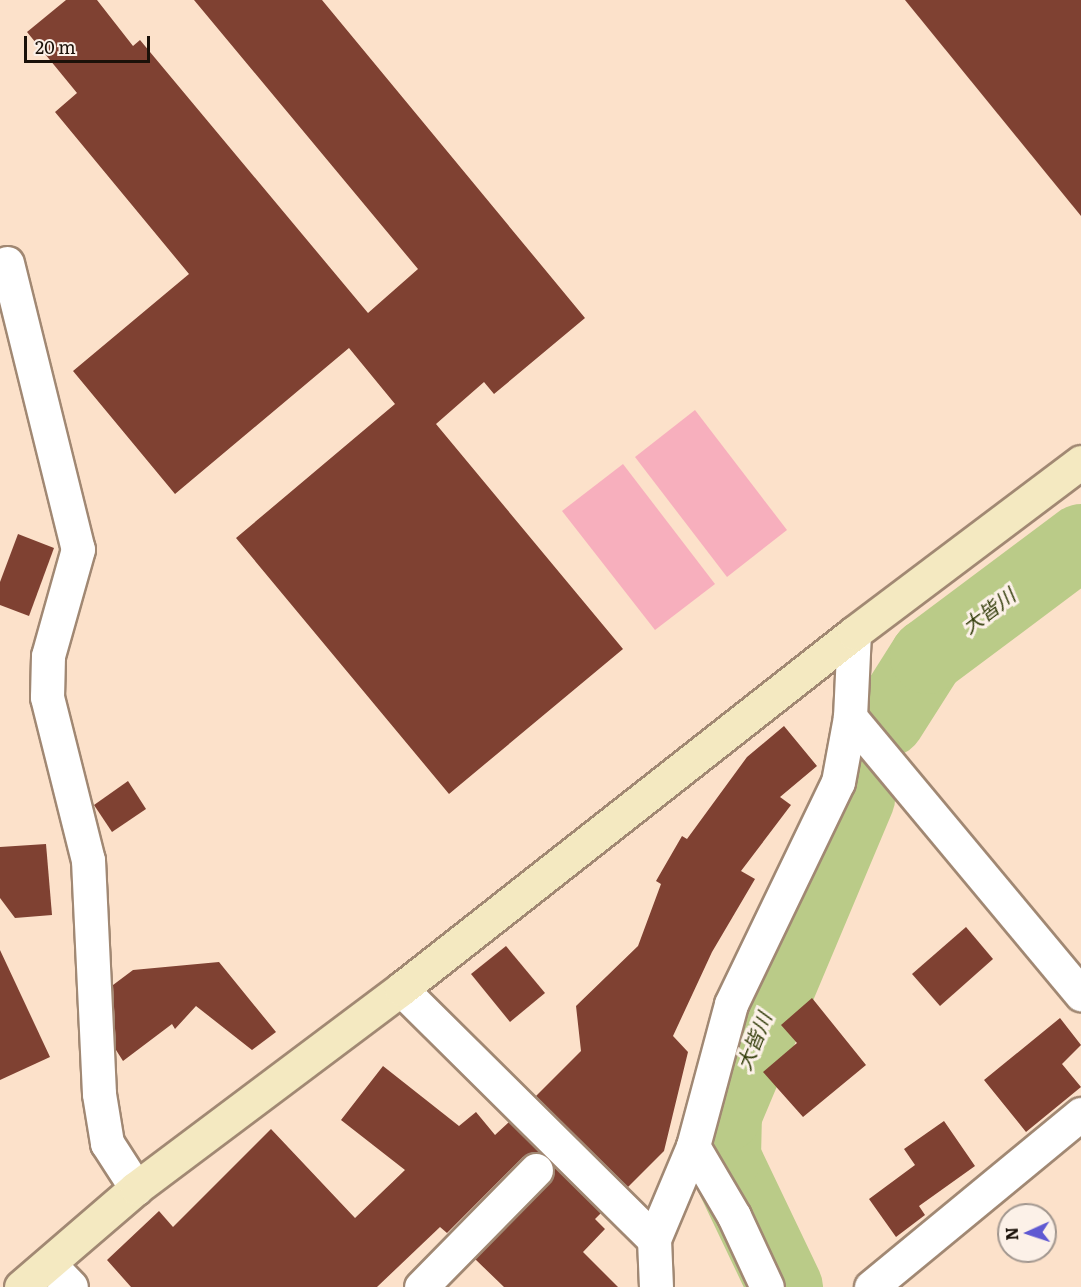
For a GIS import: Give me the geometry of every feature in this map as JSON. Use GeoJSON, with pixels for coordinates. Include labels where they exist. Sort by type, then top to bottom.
{"type":"FeatureCollection","features":[{"type":"Feature","properties":{"kind":"street"},"geometry":{"type":"LineString","coordinates":[[7,263],[78,549],[48,656],[47,697],[88,860],[99,1094],[107,1143],[136,1188]]}},
{"type":"Feature","properties":{"kind":"street"},"geometry":{"type":"LineString","coordinates":[[21,1287],[61,1276],[136,1188],[401,989],[854,633],[1081,462]]}},
{"type":"Feature","properties":{"kind":"street"},"geometry":{"type":"LineString","coordinates":[[656,1287],[654,1239],[693,1146],[731,1004],[838,782],[850,717],[854,633]]}},
{"type":"Feature","properties":{"kind":"street"},"geometry":{"type":"LineString","coordinates":[[850,717],[1081,994]]}},
{"type":"Feature","properties":{"kind":"street"},"geometry":{"type":"LineString","coordinates":[[401,989],[654,1239]]}},
{"type":"Feature","properties":{"kind":"street"},"geometry":{"type":"LineString","coordinates":[[871,1287],[1081,1114]]}},
{"type":"Feature","properties":{"kind":"street"},"geometry":{"type":"LineString","coordinates":[[693,1146],[734,1216],[766,1287]]}},
{"type":"Feature","properties":{"kind":"street"},"geometry":{"type":"LineString","coordinates":[[421,1287],[536,1170]]}},
{"type":"Feature","properties":{"kind":"shaded area"},"geometry":{"type":"Polygon","coordinates":[[[695,410],[787,530],[727,577],[635,457],[695,410]]]}},
{"type":"Feature","properties":{"kind":"shaded area"},"geometry":{"type":"Polygon","coordinates":[[[623,464],[715,584],[655,630],[562,511],[623,464]]]}},
{"type":"Feature","properties":{"kind":"building"},"geometry":{"type":"Polygon","coordinates":[[[66,0],[97,0],[133,46],[140,40],[368,313],[418,269],[194,0],[322,0],[585,318],[494,394],[484,382],[436,424],[623,649],[449,794],[236,538],[395,404],[349,348],[175,494],[73,371],[189,274],[55,112],[77,93],[27,32],[66,0]]]}},
{"type":"Feature","properties":{"kind":"building"},"geometry":{"type":"Polygon","coordinates":[[[905,0],[1081,0],[1081,216],[905,0]]]}},
{"type":"Feature","properties":{"kind":"building"},"geometry":{"type":"Polygon","coordinates":[[[18,534],[54,548],[29,616],[0,605],[0,582],[18,534]]]}},
{"type":"Feature","properties":{"kind":"building"},"geometry":{"type":"Polygon","coordinates":[[[784,726],[817,766],[780,797],[791,805],[741,871],[755,879],[712,952],[673,1036],[688,1052],[664,1151],[628,1187],[536,1096],[581,1051],[576,1006],[638,946],[661,884],[656,881],[682,836],[687,839],[747,757],[784,726]]]}},
{"type":"Feature","properties":{"kind":"building"},"geometry":{"type":"Polygon","coordinates":[[[128,781],[146,809],[112,832],[94,805],[128,781]]]}},
{"type":"Feature","properties":{"kind":"building"},"geometry":{"type":"Polygon","coordinates":[[[46,844],[52,915],[15,918],[0,898],[0,847],[46,844]]]}},
{"type":"Feature","properties":{"kind":"building"},"geometry":{"type":"Polygon","coordinates":[[[966,927],[993,959],[940,1006],[912,974],[966,927]]]}},
{"type":"Feature","properties":{"kind":"building"},"geometry":{"type":"Polygon","coordinates":[[[506,946],[545,993],[510,1022],[471,974],[506,946]]]}},
{"type":"Feature","properties":{"kind":"building"},"geometry":{"type":"Polygon","coordinates":[[[0,950],[50,1057],[0,1080],[0,950]]]}},
{"type":"Feature","properties":{"kind":"building"},"geometry":{"type":"Polygon","coordinates":[[[219,962],[276,1032],[252,1050],[196,1006],[175,1029],[172,1024],[123,1061],[116,1050],[113,985],[133,970],[219,962]]]}},
{"type":"Feature","properties":{"kind":"building"},"geometry":{"type":"Polygon","coordinates":[[[812,998],[866,1065],[803,1117],[763,1072],[797,1043],[781,1025],[812,998]]]}},
{"type":"Feature","properties":{"kind":"building"},"geometry":{"type":"Polygon","coordinates":[[[1060,1018],[1081,1045],[1062,1064],[1081,1087],[1026,1132],[984,1080],[1060,1018]]]}},
{"type":"Feature","properties":{"kind":"building"},"geometry":{"type":"Polygon","coordinates":[[[383,1066],[459,1126],[476,1112],[495,1135],[509,1122],[539,1152],[523,1157],[447,1233],[440,1227],[377,1287],[131,1287],[107,1260],[159,1211],[173,1227],[271,1129],[355,1218],[405,1170],[341,1120],[383,1066]]]}},
{"type":"Feature","properties":{"kind":"building"},"geometry":{"type":"Polygon","coordinates":[[[944,1121],[975,1166],[919,1206],[925,1215],[896,1237],[869,1199],[915,1165],[904,1149],[944,1121]]]}},
{"type":"Feature","properties":{"kind":"building"},"geometry":{"type":"Polygon","coordinates":[[[554,1167],[601,1213],[595,1219],[605,1229],[583,1252],[618,1287],[504,1287],[475,1259],[549,1183],[554,1167]]]}},
{"type":"Feature","properties":{"kind":"waterway","name":"大皆川"},"geometry":{"type":"LineString","coordinates":[[887,719],[927,656],[1081,541]]}},
{"type":"Feature","properties":{"kind":"waterway","name":"大皆川"},"geometry":{"type":"LineString","coordinates":[[785,1287],[723,1157],[724,1114],[857,797]]}}]}
